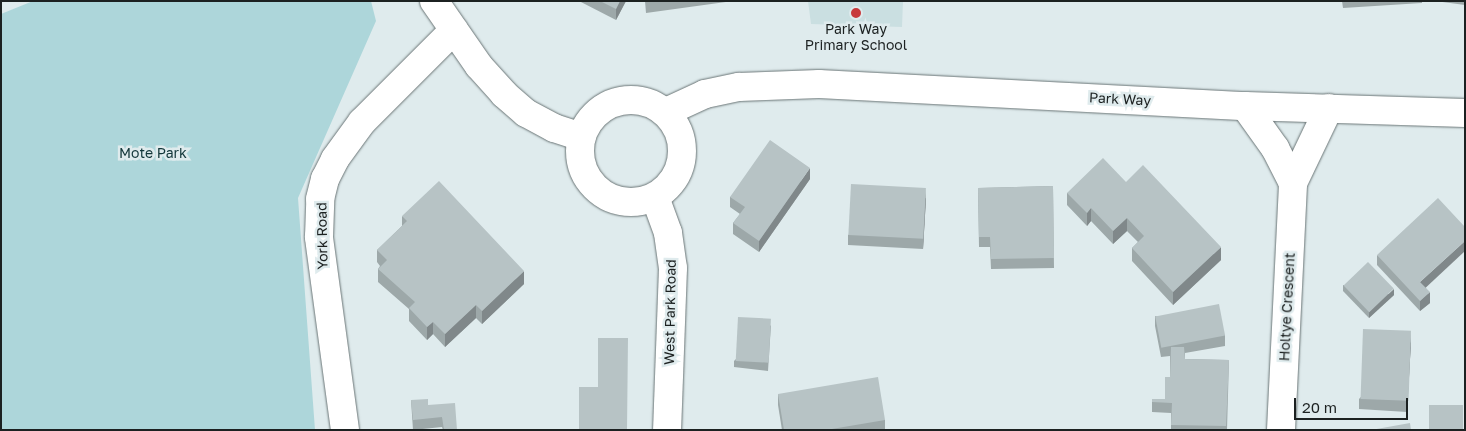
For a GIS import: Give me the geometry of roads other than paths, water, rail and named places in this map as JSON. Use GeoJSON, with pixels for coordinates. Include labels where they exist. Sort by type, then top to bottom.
{"type":"FeatureCollection","features":[{"type":"Feature","properties":{"kind":"street"},"geometry":{"type":"LineString","coordinates":[[434,1],[479,66],[526,113],[554,128],[582,137]]}},
{"type":"Feature","properties":{"kind":"street","name":"York Road"},"geometry":{"type":"LineString","coordinates":[[345,430],[320,245],[320,199],[325,179],[335,159],[362,122],[454,30]]}},
{"type":"Feature","properties":{"kind":"street","name":"Park Way"},"geometry":{"type":"LineString","coordinates":[[666,112],[705,94],[774,84],[1245,106],[1465,113]]}},
{"type":"Feature","properties":{"kind":"street"},"geometry":{"type":"LineString","coordinates":[[621,100],[645,101],[666,112],[680,133],[682,158],[673,181],[654,197],[626,202],[598,191],[582,166],[582,137],[599,110],[621,100]]}},
{"type":"Feature","properties":{"kind":"street","name":"Holtye Crescent"},"geometry":{"type":"LineString","coordinates":[[1245,106],[1275,148],[1293,183]]}},
{"type":"Feature","properties":{"kind":"street","name":"Holtye Crescent"},"geometry":{"type":"LineString","coordinates":[[1281,430],[1293,183],[1329,108]]}},
{"type":"Feature","properties":{"kind":"street","name":"West Park Road"},"geometry":{"type":"LineString","coordinates":[[654,197],[668,233],[673,268],[667,430]]}},
{"type":"Feature","properties":{"kind":"place","name":"Park Way Primary School"},"geometry":{"type":"Point","coordinates":[856,13]}},
{"type":"Feature","properties":{"kind":"park label","name":"Mote Park"},"geometry":{"type":"Point","coordinates":[153,153]}}]}
